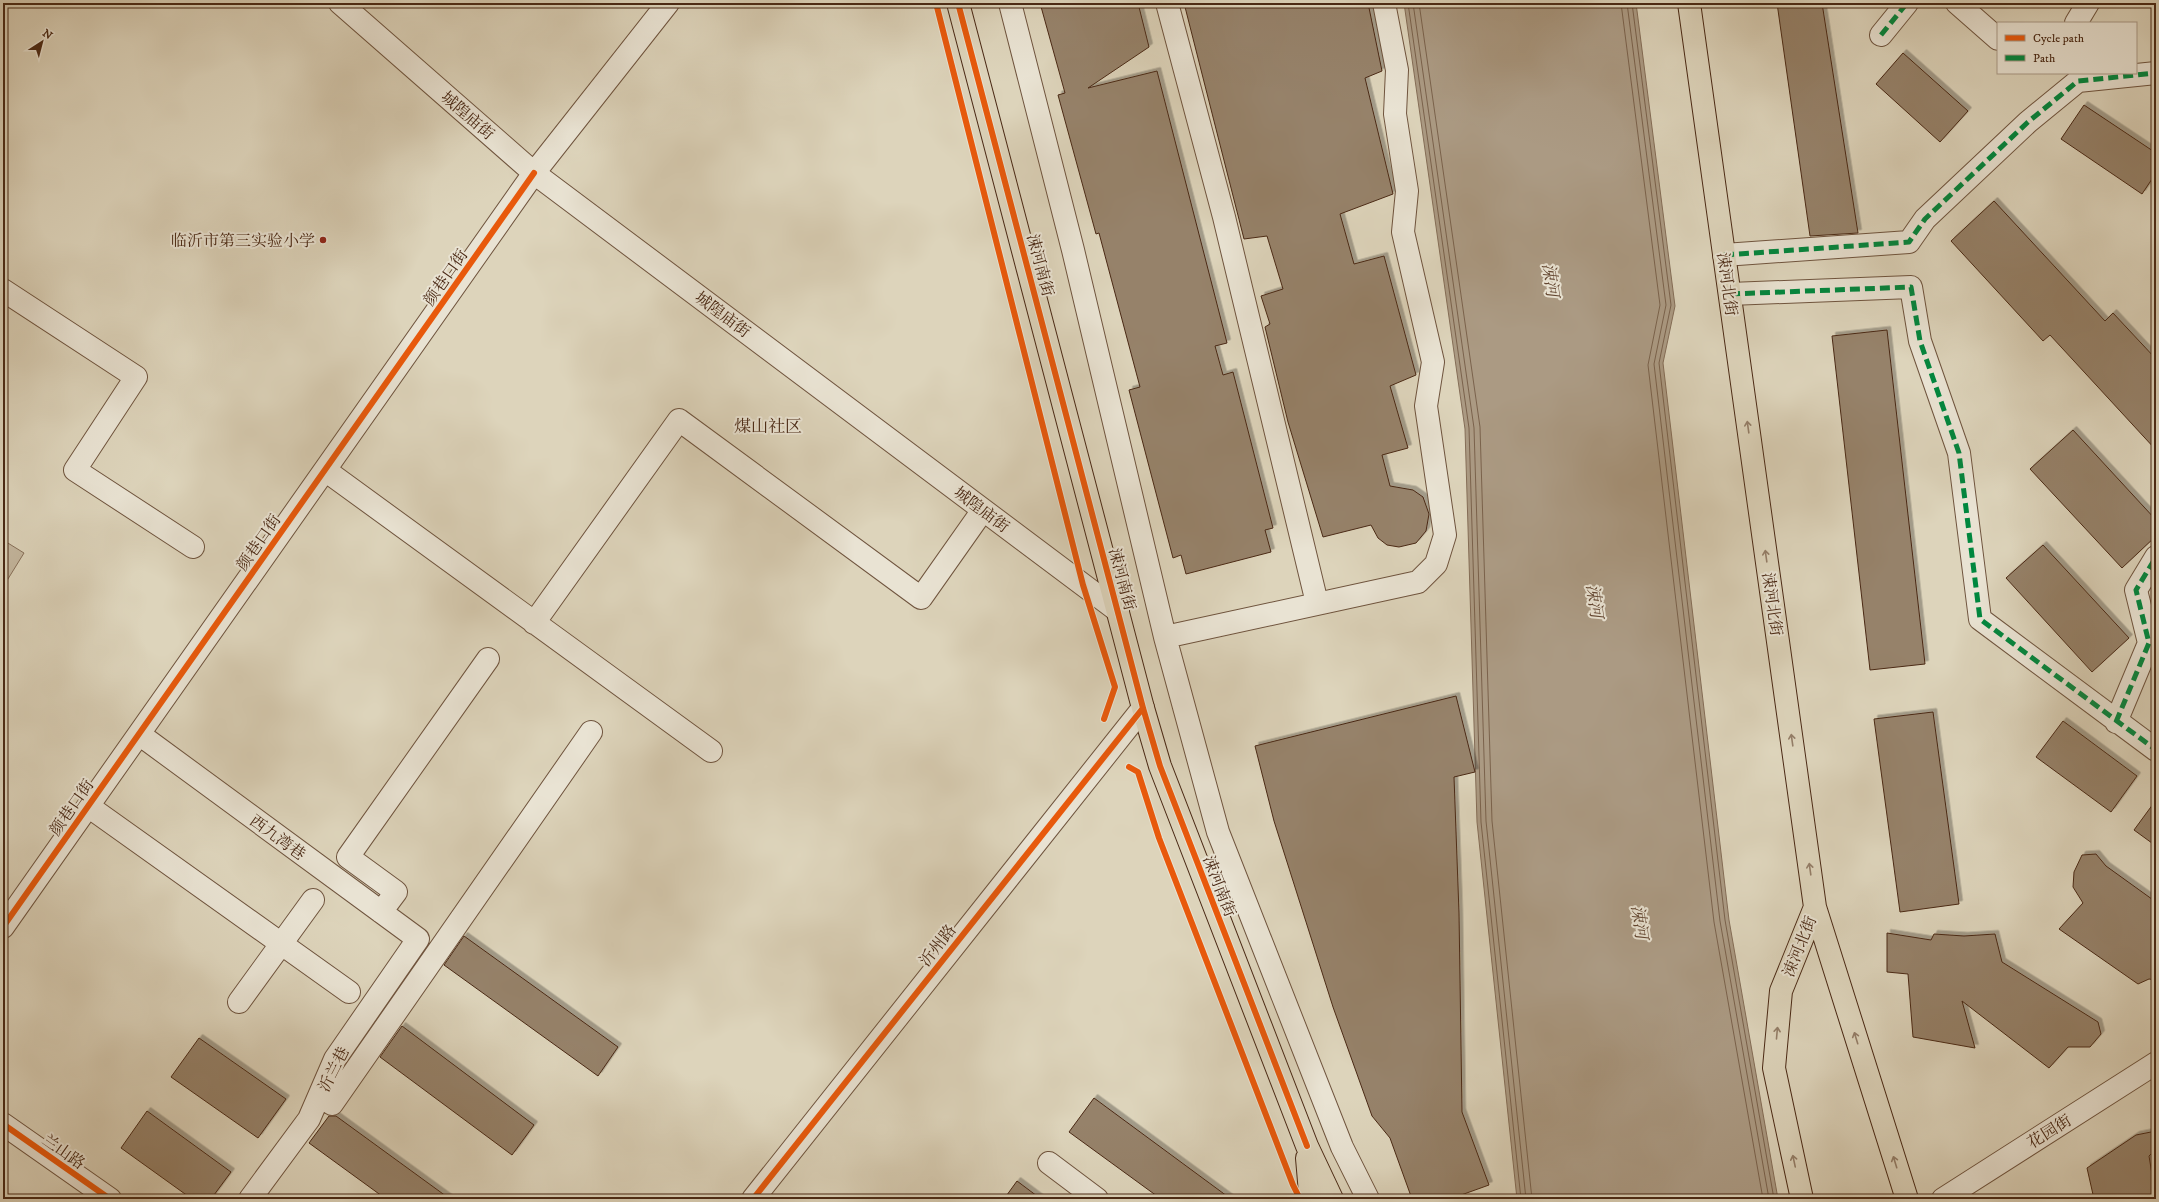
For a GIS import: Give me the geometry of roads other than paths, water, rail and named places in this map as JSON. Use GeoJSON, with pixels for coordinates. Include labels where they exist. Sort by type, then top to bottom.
{"type":"FeatureCollection","features":[{"type":"Feature","properties":{"kind":"main road","name":"涑河南街"},"geometry":{"type":"LineString","coordinates":[[958,3],[1143,708],[1160,766],[1307,1146],[1332,1199]]}},
{"type":"Feature","properties":{"kind":"main road","name":"涑河北街"},"geometry":{"type":"LineString","coordinates":[[1689,3],[1815,907],[1781,990],[1774,1068],[1802,1199]]}},
{"type":"Feature","properties":{"kind":"main road"},"geometry":{"type":"LineString","coordinates":[[1815,907],[1907,1199]]}},
{"type":"Feature","properties":{"kind":"main road"},"geometry":{"type":"LineString","coordinates":[[1307,1146],[1310,1193],[1313,1199]]}},
{"type":"Feature","properties":{"kind":"main road"},"geometry":{"type":"LineString","coordinates":[[1307,1146],[1344,1199]]}},
{"type":"Feature","properties":{"kind":"street","name":"城隍庙街"},"geometry":{"type":"LineString","coordinates":[[340,3],[534,173],[1118,611]]}},
{"type":"Feature","properties":{"kind":"street","name":"颜巷口街"},"geometry":{"type":"LineString","coordinates":[[3,927],[534,173],[668,3]]}},
{"type":"Feature","properties":{"kind":"street"},"geometry":{"type":"LineString","coordinates":[[1010,3],[1073,250],[1165,637],[1218,832],[1342,1147],[1368,1199]]}},
{"type":"Feature","properties":{"kind":"street"},"geometry":{"type":"LineString","coordinates":[[1167,3],[1224,217],[1317,604]]}},
{"type":"Feature","properties":{"kind":"street"},"geometry":{"type":"LineString","coordinates":[[1165,637],[1418,582],[1436,564],[1445,535],[1426,406],[1433,362],[1403,232],[1407,192],[1395,114],[1397,70],[1384,3]]}},
{"type":"Feature","properties":{"kind":"street"},"geometry":{"type":"LineString","coordinates":[[1881,36],[1907,3]]}},
{"type":"Feature","properties":{"kind":"street"},"geometry":{"type":"LineString","coordinates":[[1957,3],[1997,38]]}},
{"type":"Feature","properties":{"kind":"street"},"geometry":{"type":"LineString","coordinates":[[2077,22],[2088,3]]}},
{"type":"Feature","properties":{"kind":"street"},"geometry":{"type":"LineString","coordinates":[[1724,255],[1909,242],[1925,219],[2028,122],[2078,81],[2156,73]]}},
{"type":"Feature","properties":{"kind":"street"},"geometry":{"type":"LineString","coordinates":[[1730,294],[1911,287],[1920,341],[1959,453],[1980,619],[2116,722],[2156,750]]}},
{"type":"Feature","properties":{"kind":"street"},"geometry":{"type":"LineString","coordinates":[[3,290],[136,377],[75,470],[194,548]]}},
{"type":"Feature","properties":{"kind":"street"},"geometry":{"type":"LineString","coordinates":[[534,623],[679,420],[921,598],[983,510]]}},
{"type":"Feature","properties":{"kind":"street"},"geometry":{"type":"LineString","coordinates":[[325,470],[711,751]]}},
{"type":"Feature","properties":{"kind":"street"},"geometry":{"type":"LineString","coordinates":[[2116,722],[2149,643],[2136,590],[2156,557]]}},
{"type":"Feature","properties":{"kind":"street"},"geometry":{"type":"LineString","coordinates":[[381,912],[396,892],[348,857],[488,660]]}},
{"type":"Feature","properties":{"kind":"street","name":"沂州路"},"geometry":{"type":"LineString","coordinates":[[753,1199],[1143,708]]}},
{"type":"Feature","properties":{"kind":"street"},"geometry":{"type":"LineString","coordinates":[[332,1104],[416,981],[591,732]]}},
{"type":"Feature","properties":{"kind":"street","name":"西九湾巷"},"geometry":{"type":"LineString","coordinates":[[138,734],[418,939]]}},
{"type":"Feature","properties":{"kind":"street"},"geometry":{"type":"LineString","coordinates":[[88,806],[349,992]]}},
{"type":"Feature","properties":{"kind":"street"},"geometry":{"type":"LineString","coordinates":[[239,1002],[313,900]]}},
{"type":"Feature","properties":{"kind":"street","name":"沂兰巷"},"geometry":{"type":"LineString","coordinates":[[250,1199],[309,1119],[335,1058],[418,939]]}},
{"type":"Feature","properties":{"kind":"street"},"geometry":{"type":"LineString","coordinates":[[399,967],[416,981]]}},
{"type":"Feature","properties":{"kind":"street","name":"花园街"},"geometry":{"type":"LineString","coordinates":[[1943,1199],[2156,1064]]}},
{"type":"Feature","properties":{"kind":"street","name":"兰山路"},"geometry":{"type":"LineString","coordinates":[[3,1124],[110,1199]]}},
{"type":"Feature","properties":{"kind":"street"},"geometry":{"type":"LineString","coordinates":[[1049,1163],[1097,1199]]}},
{"type":"Feature","properties":{"kind":"water","name":"涑河"},"geometry":{"type":"Polygon","coordinates":[[[1404,3],[1636,3],[1675,306],[1663,363],[1729,920],[1778,1199],[1517,1199],[1477,822],[1465,429],[1404,3]]]}},
{"type":"Feature","properties":{"kind":"place","name":"临沂市第三实验小学"},"geometry":{"type":"Point","coordinates":[323,240]}},
{"type":"Feature","properties":{"kind":"district","name":"煤山社区"},"geometry":{"type":"Point","coordinates":[768,426]}}]}
